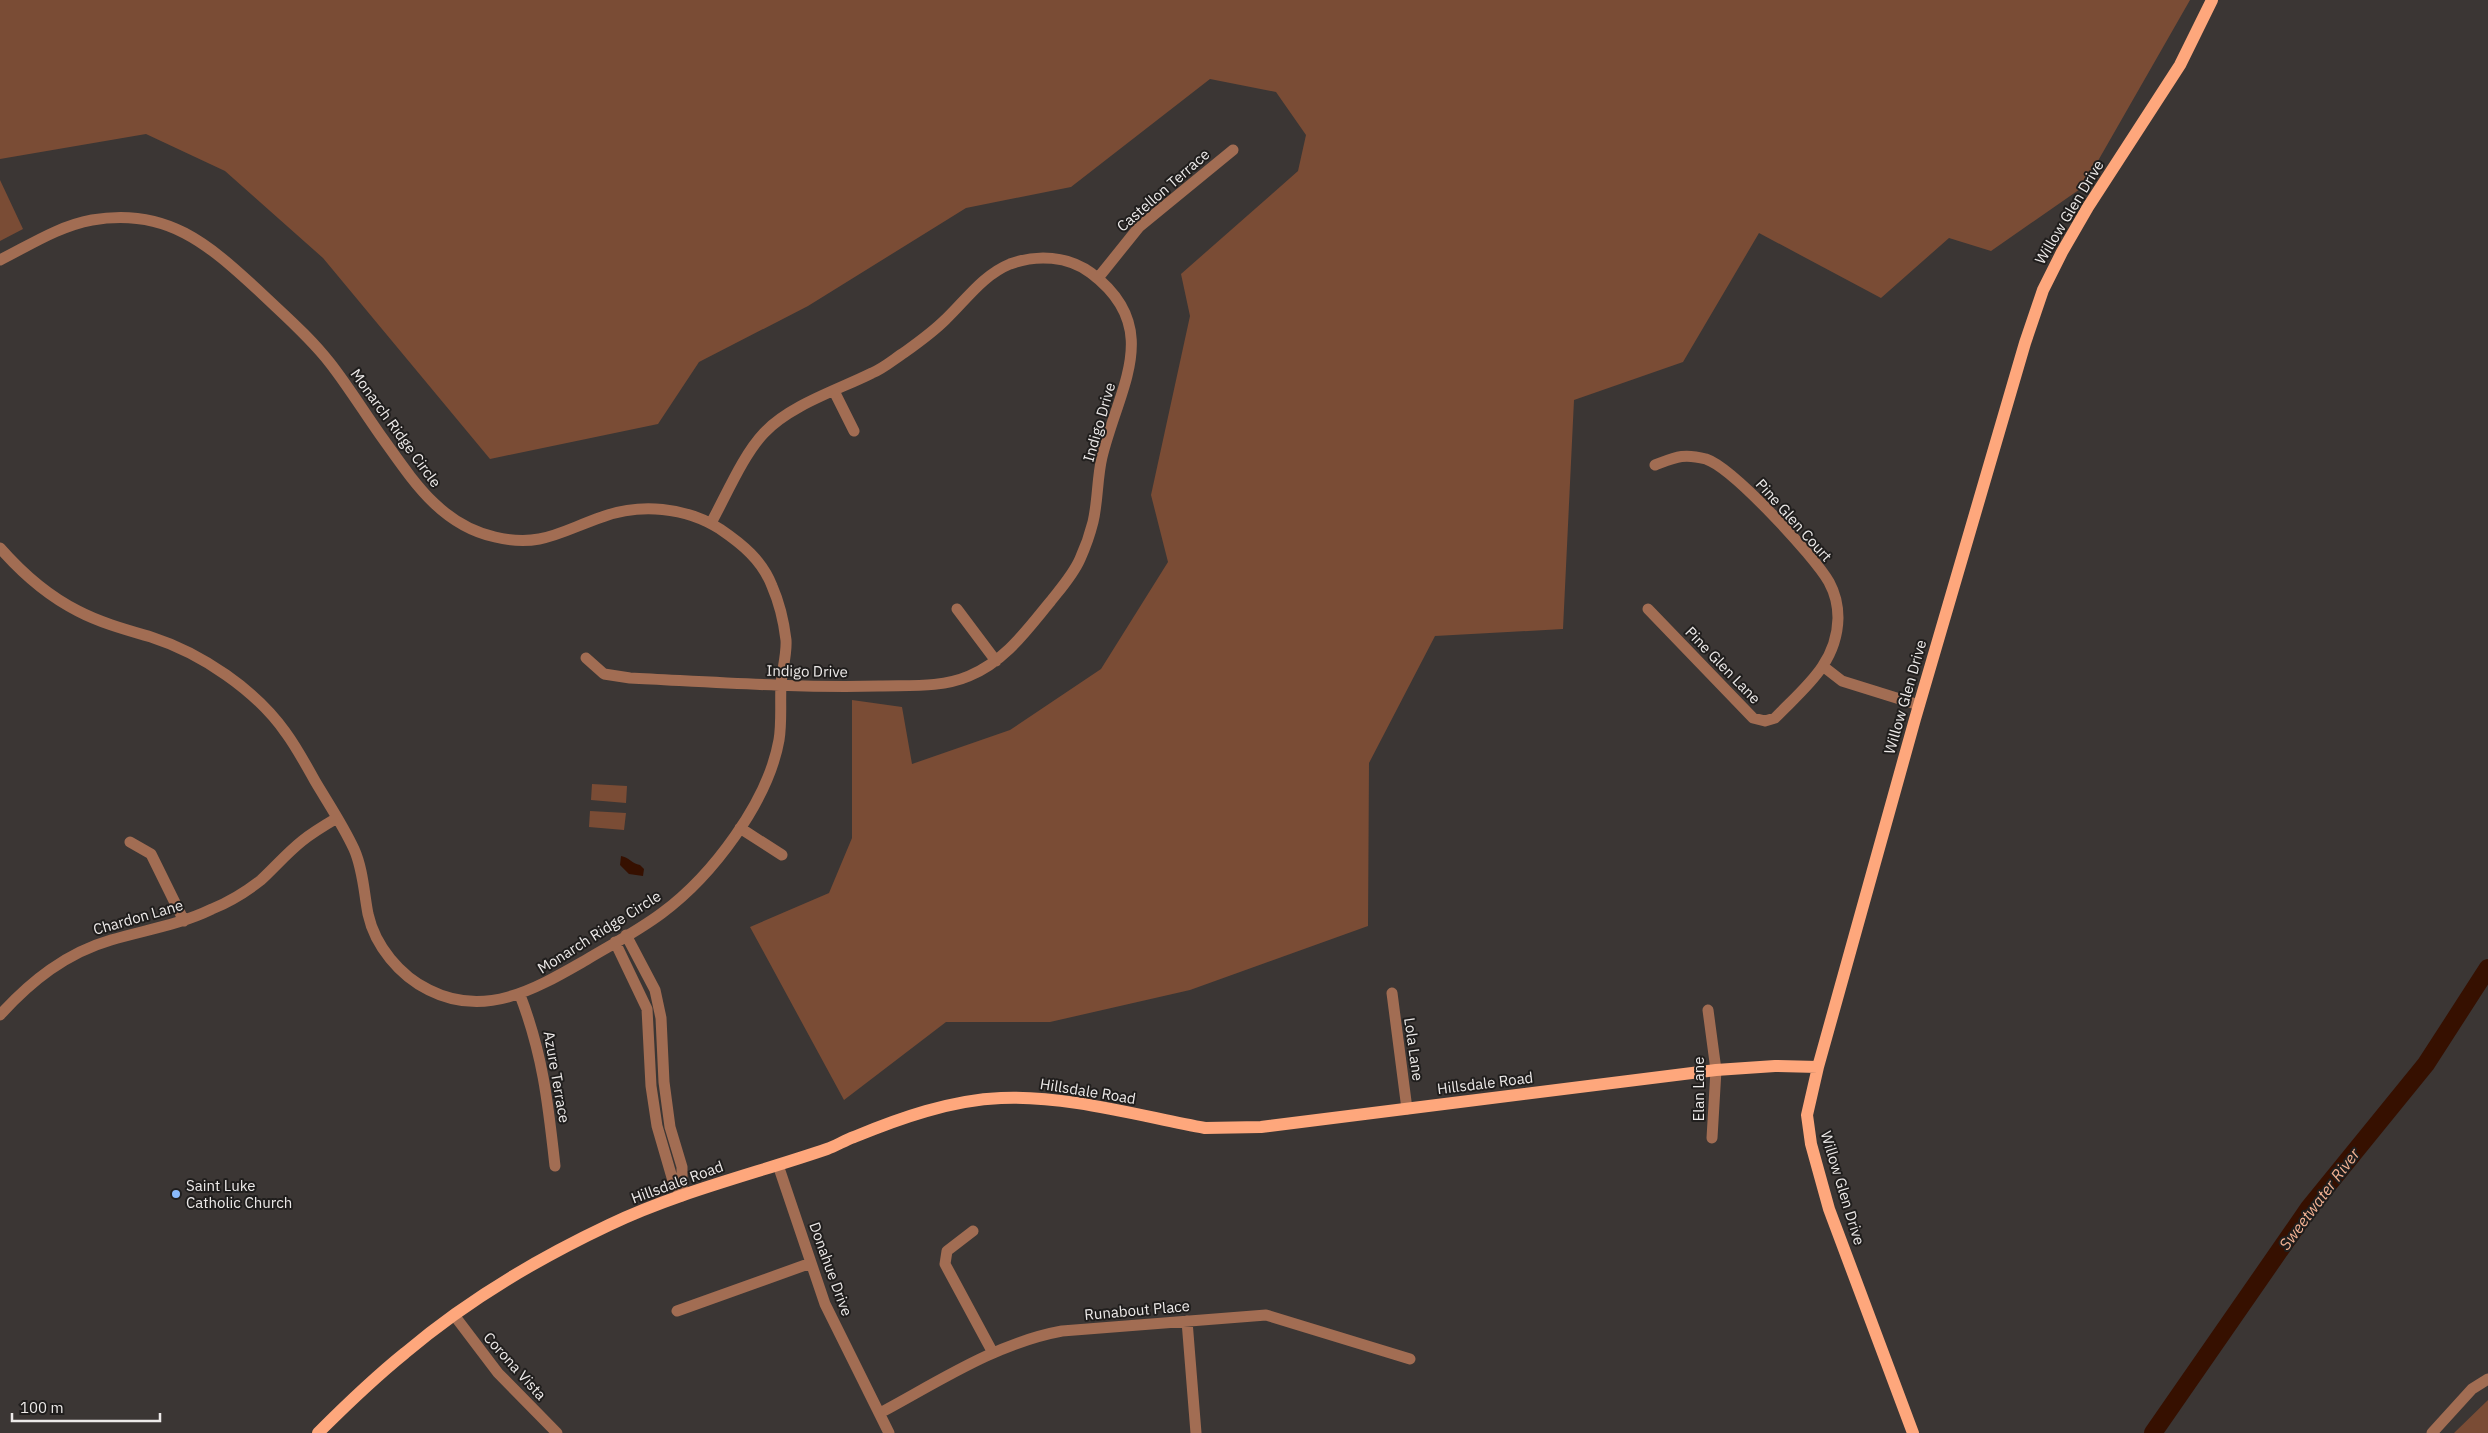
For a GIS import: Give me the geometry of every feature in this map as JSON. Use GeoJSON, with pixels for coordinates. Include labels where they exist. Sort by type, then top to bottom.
{"type":"FeatureCollection","features":[{"type":"Feature","properties":{"kind":"main road","name":"Willow Glen Drive"},"geometry":{"type":"LineString","coordinates":[[1913,1433],[1829,1209],[1812,1144],[1807,1115],[1818,1067],[1920,705],[2025,343],[2043,290],[2088,207],[2180,64],[2212,0]]}},
{"type":"Feature","properties":{"kind":"main road","name":"Hillsdale Road"},"geometry":{"type":"LineString","coordinates":[[318,1433],[405,1352],[454,1316],[526,1270],[610,1224],[682,1196],[778,1165],[931,1110],[963,1102],[1000,1098],[1054,1100],[1205,1128],[1232,1129],[1716,1070],[1775,1066],[1818,1067]]}},
{"type":"Feature","properties":{"kind":"street","name":"Castellon Terrace"},"geometry":{"type":"LineString","coordinates":[[1098,278],[1140,227],[1233,150]]}},
{"type":"Feature","properties":{"kind":"street","name":"Monarch Ridge Circle"},"geometry":{"type":"LineString","coordinates":[[0,260],[63,228],[91,220],[136,219],[177,229],[216,252],[299,328],[328,360],[414,483],[440,511],[459,524],[491,537],[517,541],[557,536],[603,516],[638,509],[676,512],[711,523],[745,546],[759,562],[770,580],[786,642],[781,686],[779,740],[766,783],[740,828],[692,886],[662,913],[542,986],[520,995],[484,1001],[460,1000],[428,990],[403,972],[385,952],[376,936],[369,916],[356,853],[287,734],[270,713],[229,677],[205,661],[173,646],[81,613],[34,583],[0,548]]}},
{"type":"Feature","properties":{"kind":"street","name":"Indigo Drive"},"geometry":{"type":"LineString","coordinates":[[586,658],[604,674],[630,678],[781,686],[841,687],[936,684],[963,678],[996,661],[1018,642],[1068,579],[1080,559],[1093,521],[1102,457],[1121,399],[1132,355],[1132,328],[1126,312],[1105,283],[1082,267],[1062,260],[1031,259],[1010,264],[982,281],[945,320],[914,346],[877,371],[782,416],[751,448],[711,523]]}},
{"type":"Feature","properties":{"kind":"street"},"geometry":{"type":"LineString","coordinates":[[834,391],[854,431]]}},
{"type":"Feature","properties":{"kind":"street","name":"Pine Glen Court"},"geometry":{"type":"LineString","coordinates":[[1655,465],[1682,454],[1714,463],[1738,480],[1815,563],[1829,582],[1837,610],[1837,629],[1831,652],[1824,668]]}},
{"type":"Feature","properties":{"kind":"street"},"geometry":{"type":"LineString","coordinates":[[957,610],[996,661]]}},
{"type":"Feature","properties":{"kind":"street","name":"Pine Glen Lane"},"geometry":{"type":"LineString","coordinates":[[1648,610],[1753,718],[1765,721],[1775,718],[1824,668]]}},
{"type":"Feature","properties":{"kind":"street"},"geometry":{"type":"LineString","coordinates":[[1824,668],[1842,681],[1920,705]]}},
{"type":"Feature","properties":{"kind":"street","name":"Chardon Lane"},"geometry":{"type":"LineString","coordinates":[[0,1016],[31,984],[68,957],[111,939],[165,928],[213,909],[260,880],[303,840],[337,818]]}},
{"type":"Feature","properties":{"kind":"street"},"geometry":{"type":"LineString","coordinates":[[740,828],[782,855]]}},
{"type":"Feature","properties":{"kind":"street"},"geometry":{"type":"LineString","coordinates":[[130,842],[151,854],[184,921]]}},
{"type":"Feature","properties":{"kind":"street"},"geometry":{"type":"LineString","coordinates":[[626,935],[655,990],[661,1018],[667,1109],[670,1127],[682,1167],[682,1196]]}},
{"type":"Feature","properties":{"kind":"street"},"geometry":{"type":"LineString","coordinates":[[615,942],[647,1009],[651,1086],[657,1126],[673,1181],[682,1196]]}},
{"type":"Feature","properties":{"kind":"street","name":"Lola Lane"},"geometry":{"type":"LineString","coordinates":[[1392,993],[1407,1109]]}},
{"type":"Feature","properties":{"kind":"street","name":"Azure Terrace"},"geometry":{"type":"LineString","coordinates":[[520,995],[535,1034],[540,1054],[548,1096],[555,1166]]}},
{"type":"Feature","properties":{"kind":"street","name":"Elan Lane"},"geometry":{"type":"LineString","coordinates":[[1708,1010],[1716,1070],[1712,1138]]}},
{"type":"Feature","properties":{"kind":"street","name":"Donahue Drive"},"geometry":{"type":"LineString","coordinates":[[778,1165],[824,1304],[889,1433]]}},
{"type":"Feature","properties":{"kind":"street"},"geometry":{"type":"LineString","coordinates":[[973,1231],[947,1251],[946,1264],[993,1353]]}},
{"type":"Feature","properties":{"kind":"street"},"geometry":{"type":"LineString","coordinates":[[677,1311],[811,1263]]}},
{"type":"Feature","properties":{"kind":"street","name":"Runabout Place"},"geometry":{"type":"LineString","coordinates":[[880,1413],[993,1353],[1035,1336],[1062,1331],[1266,1315],[1410,1359]]}},
{"type":"Feature","properties":{"kind":"street","name":"Corona Vista"},"geometry":{"type":"LineString","coordinates":[[454,1316],[498,1373],[556,1433]]}},
{"type":"Feature","properties":{"kind":"street"},"geometry":{"type":"LineString","coordinates":[[1187,1321],[1196,1433]]}},
{"type":"Feature","properties":{"kind":"street"},"geometry":{"type":"LineString","coordinates":[[2432,1433],[2472,1389],[2488,1379]]}},
{"type":"Feature","properties":{"kind":"shaded area"},"geometry":{"type":"Polygon","coordinates":[[[0,0],[2190,0],[2083,187],[1991,251],[1949,238],[1881,298],[1759,233],[1683,362],[1574,400],[1563,629],[1435,636],[1369,763],[1368,926],[1190,990],[1050,1022],[946,1022],[844,1100],[750,927],[829,893],[852,838],[852,700],[902,707],[912,764],[1010,730],[1101,669],[1168,562],[1151,495],[1190,316],[1181,274],[1298,171],[1306,135],[1276,92],[1210,79],[1071,187],[966,208],[808,306],[699,362],[658,424],[490,459],[323,258],[225,171],[146,134],[0,159],[0,0]]]}},
{"type":"Feature","properties":{"kind":"shaded area"},"geometry":{"type":"Polygon","coordinates":[[[0,180],[23,229],[0,241],[0,180]]]}},
{"type":"Feature","properties":{"kind":"shaded area"},"geometry":{"type":"Polygon","coordinates":[[[592,784],[627,786],[626,803],[591,800],[592,784]]]}},
{"type":"Feature","properties":{"kind":"shaded area"},"geometry":{"type":"Polygon","coordinates":[[[590,811],[626,813],[624,830],[589,827],[590,811]]]}},
{"type":"Feature","properties":{"kind":"shaded area"},"geometry":{"type":"Polygon","coordinates":[[[621,856],[640,865],[644,869],[643,876],[629,874],[620,865],[621,856]]]}},
{"type":"Feature","properties":{"kind":"shaded area"},"geometry":{"type":"Polygon","coordinates":[[[2488,1400],[2488,1433],[2454,1433],[2488,1400]]]}},
{"type":"Feature","properties":{"kind":"waterway","name":"Sweetwater River"},"geometry":{"type":"LineString","coordinates":[[2153,1433],[2309,1208],[2426,1064],[2488,968]]}},
{"type":"Feature","properties":{"kind":"place","name":"Saint Luke Catholic Church"},"geometry":{"type":"Point","coordinates":[176,1194]}}]}
